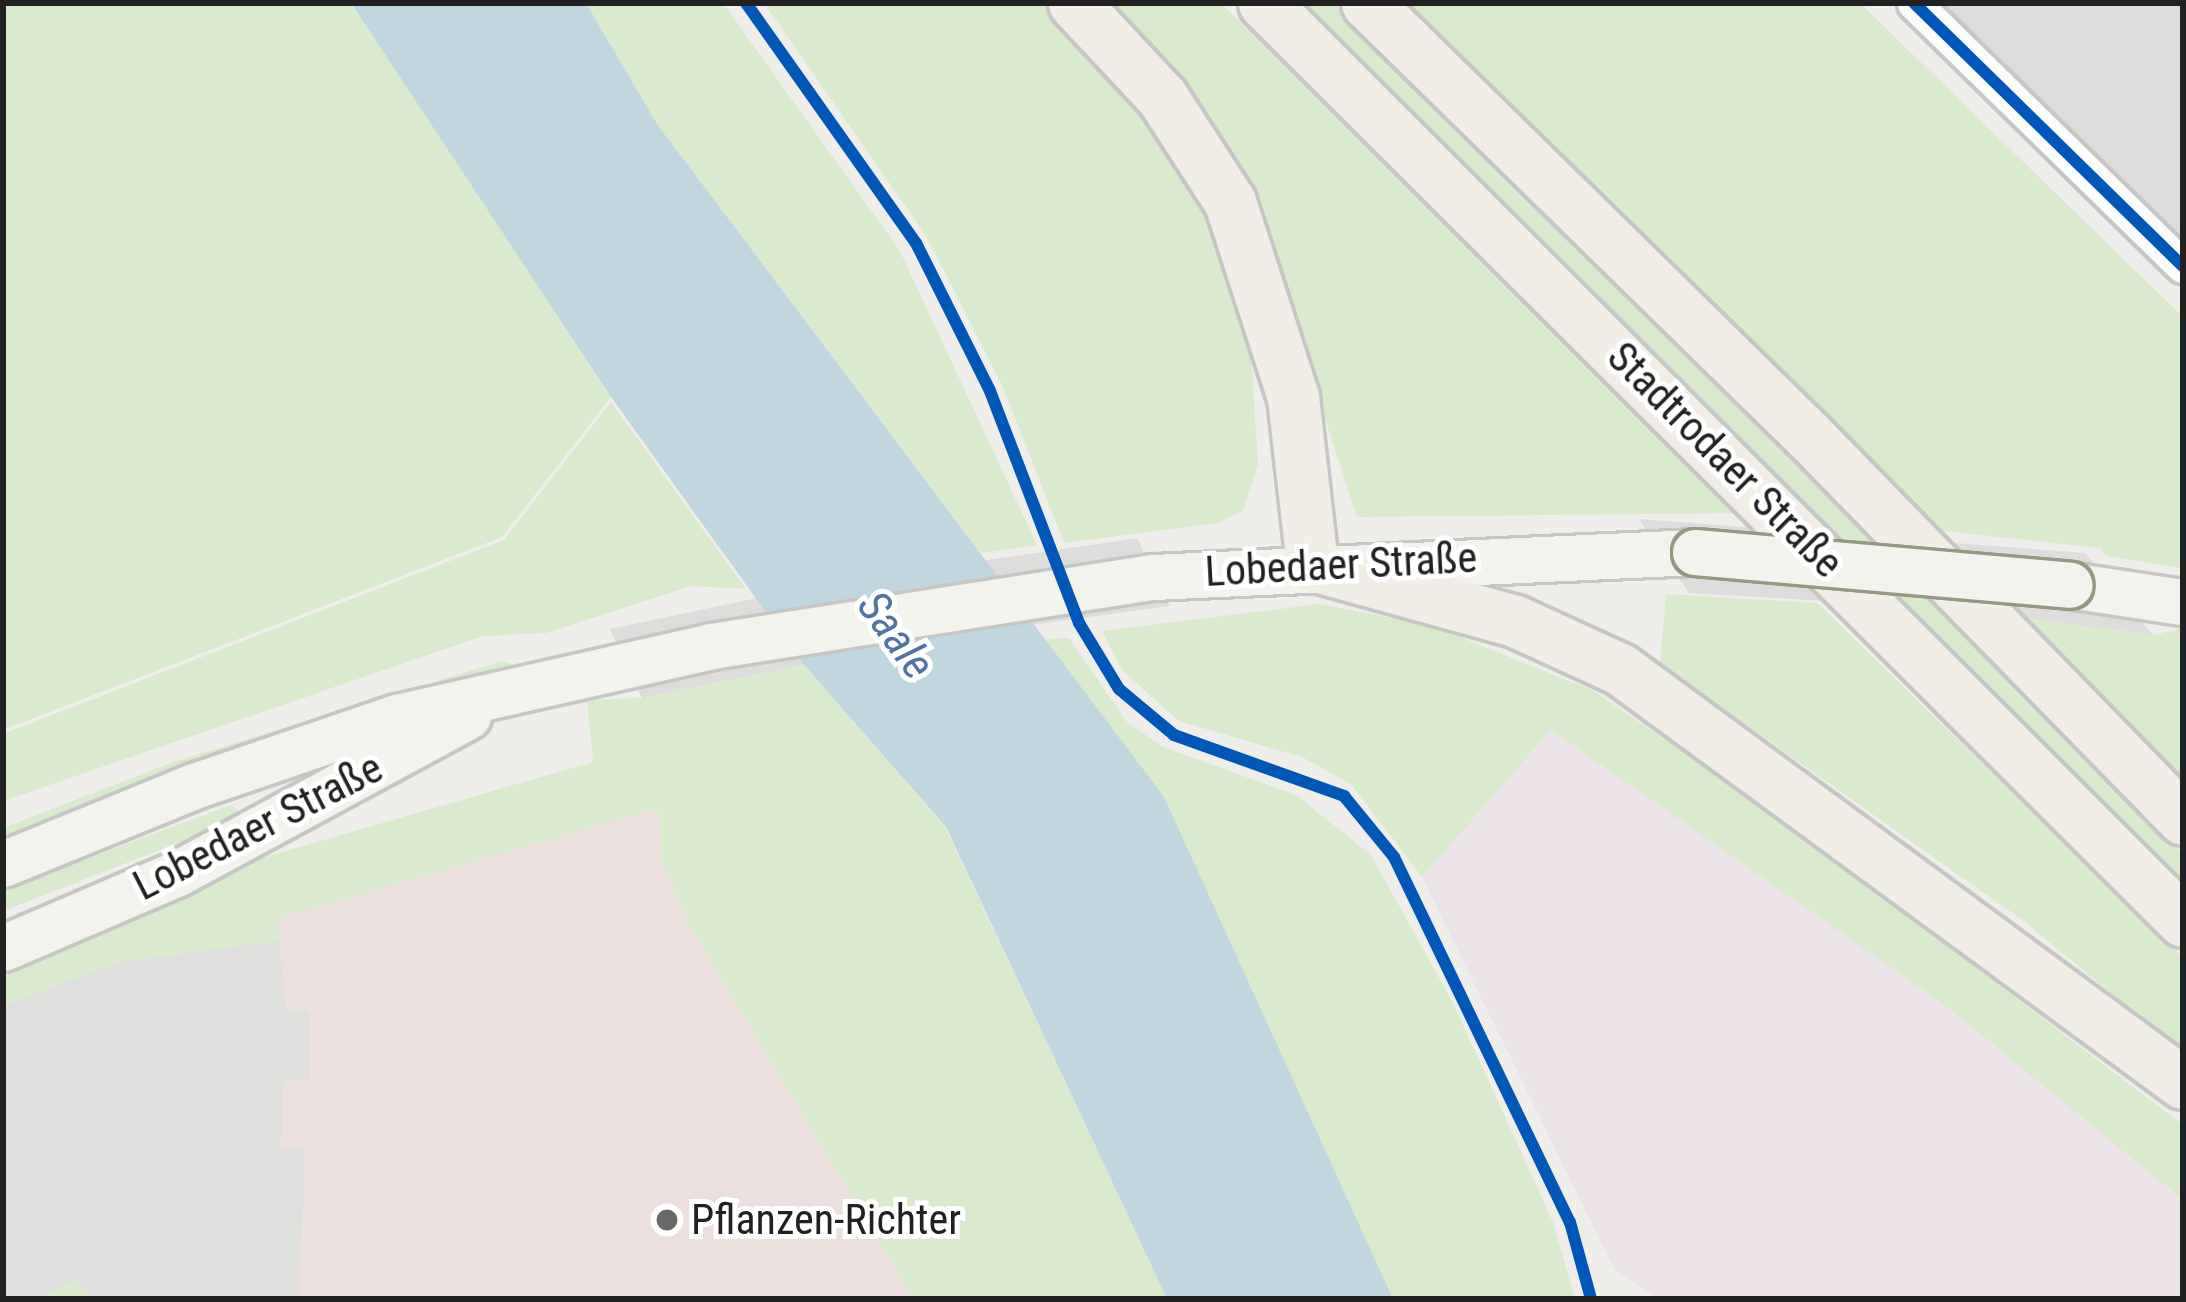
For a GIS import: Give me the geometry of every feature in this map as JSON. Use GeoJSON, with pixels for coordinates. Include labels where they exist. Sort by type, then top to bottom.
{"type":"FeatureCollection","features":[{"type":"Feature","properties":{"kind":"main road"},"geometry":{"type":"LineString","coordinates":[[1074,3],[1162,97],[1230,202],[1293,398],[1312,565],[1515,621],[1620,669],[2183,1082]]}},
{"type":"Feature","properties":{"kind":"main road","name":"Stadtrodaer Straße"},"geometry":{"type":"LineString","coordinates":[[1264,3],[2183,921]]}},
{"type":"Feature","properties":{"kind":"main road","name":"Stadtrodaer Straße"},"geometry":{"type":"LineString","coordinates":[[1367,3],[1809,436],[2183,819]]}},
{"type":"Feature","properties":{"kind":"main road","name":"Lobedaer Straße"},"geometry":{"type":"LineString","coordinates":[[3,864],[194,786],[397,717],[629,664],[907,611],[1154,577],[1312,565],[1695,552],[2069,585],[2183,602]]}},
{"type":"Feature","properties":{"kind":"main road","name":"Lobedaer Straße"},"geometry":{"type":"LineString","coordinates":[[3,948],[176,874],[508,694]]}},
{"type":"Feature","properties":{"kind":"street"},"geometry":{"type":"LineString","coordinates":[[1914,3],[2183,266]]}},
{"type":"Feature","properties":{"kind":"shaded area"},"geometry":{"type":"Polygon","coordinates":[[[1928,3],[2183,3],[2183,242],[1928,3]]]}},
{"type":"Feature","properties":{"kind":"shaded area"},"geometry":{"type":"Polygon","coordinates":[[[1639,519],[2085,553],[2153,635],[1932,607],[1689,593],[1639,519]]]}},
{"type":"Feature","properties":{"kind":"shaded area"},"geometry":{"type":"Polygon","coordinates":[[[1137,538],[1170,606],[935,638],[642,698],[610,629],[819,585],[1137,538]]]}},
{"type":"Feature","properties":{"kind":"shaded area"},"geometry":{"type":"Polygon","coordinates":[[[1551,730],[1946,1006],[2164,1180],[2183,1200],[2183,1299],[1658,1299],[1615,1271],[1422,877],[1551,730]]]}},
{"type":"Feature","properties":{"kind":"shaded area"},"geometry":{"type":"Polygon","coordinates":[[[658,808],[662,861],[690,927],[913,1299],[3,1299],[3,977],[658,808]]]}},
{"type":"Feature","properties":{"kind":"shaded area"},"geometry":{"type":"Polygon","coordinates":[[[279,941],[286,1010],[310,1010],[310,1080],[283,1079],[281,1147],[305,1148],[299,1299],[92,1299],[76,1279],[37,1299],[3,1299],[3,1006],[120,962],[279,941]]]}},
{"type":"Feature","properties":{"kind":"green space"},"geometry":{"type":"Polygon","coordinates":[[[3,3],[351,3],[611,397],[502,537],[3,730],[3,3]]]}},
{"type":"Feature","properties":{"kind":"green space"},"geometry":{"type":"Polygon","coordinates":[[[586,3],[723,3],[900,251],[1037,545],[980,553],[657,124],[586,3]]]}},
{"type":"Feature","properties":{"kind":"green space"},"geometry":{"type":"Polygon","coordinates":[[[764,3],[1048,3],[1067,22],[1198,185],[1250,337],[1258,465],[1243,511],[1217,523],[1064,543],[1003,387],[927,237],[764,3]]]}},
{"type":"Feature","properties":{"kind":"green space"},"geometry":{"type":"Polygon","coordinates":[[[1101,3],[1221,3],[1739,513],[1357,517],[1259,216],[1208,115],[1101,3]]]}},
{"type":"Feature","properties":{"kind":"green space"},"geometry":{"type":"Polygon","coordinates":[[[1296,3],[1334,3],[1795,453],[2183,854],[2183,888],[1296,3]]]}},
{"type":"Feature","properties":{"kind":"green space"},"geometry":{"type":"Polygon","coordinates":[[[1400,3],[1860,3],[2183,317],[2183,568],[2107,556],[2100,548],[1935,530],[1400,3]]]}},
{"type":"Feature","properties":{"kind":"green space"},"geometry":{"type":"Polygon","coordinates":[[[611,402],[746,589],[691,586],[546,633],[483,636],[3,801],[3,734],[504,540],[611,402]]]}},
{"type":"Feature","properties":{"kind":"green space"},"geometry":{"type":"Polygon","coordinates":[[[1666,594],[1817,603],[2183,958],[2183,1053],[2025,922],[1660,664],[1666,594]]]}},
{"type":"Feature","properties":{"kind":"green space"},"geometry":{"type":"Polygon","coordinates":[[[1320,604],[1433,626],[1592,690],[1766,808],[2183,1125],[2183,1200],[1946,1006],[1551,730],[1422,877],[1352,785],[1302,757],[1179,721],[1123,671],[1102,631],[1320,604]]]}},
{"type":"Feature","properties":{"kind":"green space"},"geometry":{"type":"Polygon","coordinates":[[[2019,617],[2153,635],[2183,628],[2183,786],[2019,617]]]}},
{"type":"Feature","properties":{"kind":"green space"},"geometry":{"type":"Polygon","coordinates":[[[1069,638],[1127,722],[1163,747],[1296,795],[1371,855],[1453,1003],[1553,1222],[1575,1299],[1393,1299],[1282,1066],[1046,639],[1069,638]]]}},
{"type":"Feature","properties":{"kind":"green space"},"geometry":{"type":"Polygon","coordinates":[[[502,661],[523,667],[3,844],[3,828],[173,762],[502,661]]]}},
{"type":"Feature","properties":{"kind":"green space"},"geometry":{"type":"Polygon","coordinates":[[[804,665],[945,827],[1167,1299],[913,1299],[690,927],[662,861],[658,808],[279,918],[279,941],[120,962],[3,1006],[3,962],[251,861],[593,762],[587,700],[640,698],[804,665]]]}},
{"type":"Feature","properties":{"kind":"green space"},"geometry":{"type":"Polygon","coordinates":[[[230,805],[242,813],[209,831],[3,911],[3,891],[230,805]]]}},
{"type":"Feature","properties":{"kind":"green space"},"geometry":{"type":"Polygon","coordinates":[[[76,1279],[92,1299],[37,1299],[76,1279]]]}},
{"type":"Feature","properties":{"kind":"water","name":"Saale"},"geometry":{"type":"Polygon","coordinates":[[[351,3],[586,3],[657,124],[1164,797],[1393,1299],[1167,1299],[946,827],[804,665],[611,397],[351,3]]]}},
{"type":"Feature","properties":{"kind":"cycle path"},"geometry":{"type":"LineString","coordinates":[[746,3],[916,243],[990,391],[1079,623],[1119,689],[1174,735],[1344,796],[1394,857],[1570,1222],[1591,1299]]}},
{"type":"Feature","properties":{"kind":"cycle path"},"geometry":{"type":"LineString","coordinates":[[1914,3],[2183,266]]}},
{"type":"Feature","properties":{"kind":"place","name":"Pflanzen-Richter"},"geometry":{"type":"Point","coordinates":[667,1220]}}]}
